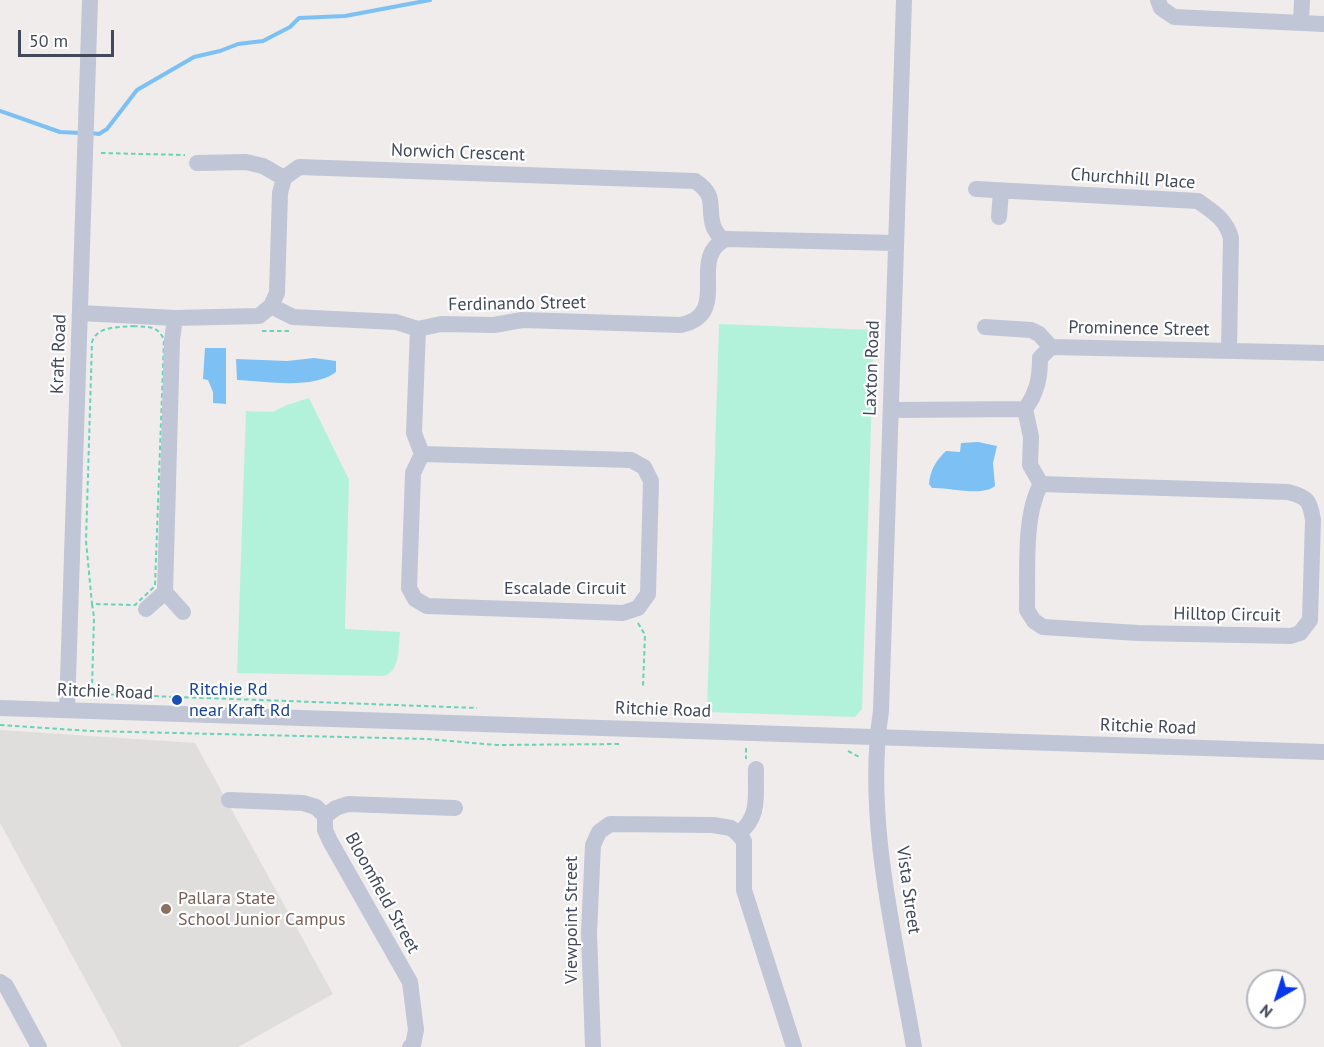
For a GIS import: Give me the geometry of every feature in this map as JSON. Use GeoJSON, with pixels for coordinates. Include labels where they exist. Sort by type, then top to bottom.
{"type":"FeatureCollection","features":[{"type":"Feature","properties":{"kind":"street","name":"Kraft Road"},"geometry":{"type":"LineString","coordinates":[[67,710],[90,0]]}},
{"type":"Feature","properties":{"kind":"street","name":"Laxton Road"},"geometry":{"type":"LineString","coordinates":[[877,737],[881,711],[904,0]]}},
{"type":"Feature","properties":{"kind":"street"},"geometry":{"type":"LineString","coordinates":[[1158,0],[1161,8],[1174,17],[1324,24]]}},
{"type":"Feature","properties":{"kind":"street"},"geometry":{"type":"LineString","coordinates":[[1301,23],[1302,0]]}},
{"type":"Feature","properties":{"kind":"street"},"geometry":{"type":"LineString","coordinates":[[80,313],[175,318],[259,316],[271,306],[277,293],[280,194],[284,178],[262,166],[246,162],[197,163]]}},
{"type":"Feature","properties":{"kind":"street","name":"Norwich Crescent"},"geometry":{"type":"LineString","coordinates":[[284,178],[299,167],[695,182],[706,189],[710,199],[714,228],[722,241]]}},
{"type":"Feature","properties":{"kind":"street","name":"Churchhill Place"},"geometry":{"type":"LineString","coordinates":[[976,189],[1198,201],[1223,220],[1228,226],[1231,238],[1229,350]]}},
{"type":"Feature","properties":{"kind":"street"},"geometry":{"type":"LineString","coordinates":[[999,217],[1001,191]]}},
{"type":"Feature","properties":{"kind":"street"},"geometry":{"type":"LineString","coordinates":[[722,241],[726,239],[896,243]]}},
{"type":"Feature","properties":{"kind":"street","name":"Ferdinando Street"},"geometry":{"type":"LineString","coordinates":[[271,306],[293,317],[396,322],[418,329],[441,324],[494,325],[522,320],[681,326],[693,323],[707,306],[710,252],[717,243],[722,241]]}},
{"type":"Feature","properties":{"kind":"street"},"geometry":{"type":"LineString","coordinates":[[175,318],[172,340],[165,592],[183,612]]}},
{"type":"Feature","properties":{"kind":"street"},"geometry":{"type":"LineString","coordinates":[[985,327],[1030,330],[1039,334],[1051,347]]}},
{"type":"Feature","properties":{"kind":"street"},"geometry":{"type":"LineString","coordinates":[[418,329],[414,433],[422,454]]}},
{"type":"Feature","properties":{"kind":"street","name":"Prominence Street"},"geometry":{"type":"LineString","coordinates":[[1025,409],[1035,396],[1038,387],[1040,358],[1051,347],[1324,353]]}},
{"type":"Feature","properties":{"kind":"street"},"geometry":{"type":"LineString","coordinates":[[891,410],[1025,409],[1031,437],[1030,465],[1041,484]]}},
{"type":"Feature","properties":{"kind":"street","name":"Escalade Circuit"},"geometry":{"type":"LineString","coordinates":[[422,454],[631,460],[644,467],[651,481],[648,594],[638,608],[623,613],[427,606],[417,600],[410,588],[413,473],[422,454]]}},
{"type":"Feature","properties":{"kind":"street","name":"Hilltop Circuit"},"geometry":{"type":"LineString","coordinates":[[1041,484],[1288,492],[1302,496],[1311,505],[1313,520],[1310,620],[1300,633],[1291,636],[1138,633],[1043,627],[1034,621],[1027,610],[1030,514],[1034,497],[1041,484]]}},
{"type":"Feature","properties":{"kind":"street"},"geometry":{"type":"LineString","coordinates":[[146,609],[165,592]]}},
{"type":"Feature","properties":{"kind":"street","name":"Ritchie Road"},"geometry":{"type":"LineString","coordinates":[[0,708],[1324,752]]}},
{"type":"Feature","properties":{"kind":"street","name":"Vista Street"},"geometry":{"type":"LineString","coordinates":[[877,737],[880,838],[914,1047]]}},
{"type":"Feature","properties":{"kind":"street"},"geometry":{"type":"LineString","coordinates":[[756,769],[754,816],[748,826],[738,834],[744,841],[744,890],[794,1047]]}},
{"type":"Feature","properties":{"kind":"street"},"geometry":{"type":"LineString","coordinates":[[229,800],[303,803],[316,807],[325,816]]}},
{"type":"Feature","properties":{"kind":"street","name":"Bloomfield Street"},"geometry":{"type":"LineString","coordinates":[[410,1047],[413,1045],[416,1030],[410,982],[330,841],[325,830],[325,816],[336,808],[348,804],[455,808]]}},
{"type":"Feature","properties":{"kind":"street","name":"Viewpoint Street"},"geometry":{"type":"LineString","coordinates":[[593,1047],[589,933],[593,845],[599,832],[610,824],[713,825],[731,828],[738,834]]}},
{"type":"Feature","properties":{"kind":"street"},"geometry":{"type":"LineString","coordinates":[[0,982],[6,986],[39,1047]]}},
{"type":"Feature","properties":{"kind":"path"},"geometry":{"type":"LineString","coordinates":[[86,147],[194,155],[197,163]]}},
{"type":"Feature","properties":{"kind":"path"},"geometry":{"type":"LineString","coordinates":[[93,604],[135,606],[155,586],[164,340],[161,333],[150,327],[105,329],[98,332],[92,342],[86,541],[94,617],[93,692],[97,694],[480,708]]}},
{"type":"Feature","properties":{"kind":"path"},"geometry":{"type":"LineString","coordinates":[[636,620],[644,629],[645,635],[644,686]]}},
{"type":"Feature","properties":{"kind":"path"},"geometry":{"type":"LineString","coordinates":[[0,725],[157,733],[427,739],[496,745],[623,744]]}},
{"type":"Feature","properties":{"kind":"path"},"geometry":{"type":"LineString","coordinates":[[838,751],[849,752],[859,758],[877,759]]}},
{"type":"Feature","properties":{"kind":"shaded area","name":"Pallara State School Junior Campus"},"geometry":{"type":"Polygon","coordinates":[[[0,730],[195,743],[333,994],[238,1047],[122,1047],[0,823],[0,730]]]}},
{"type":"Feature","properties":{"kind":"green space"},"geometry":{"type":"Polygon","coordinates":[[[719,324],[874,330],[862,709],[855,717],[707,712],[719,324]]]}},
{"type":"Feature","properties":{"kind":"green space"},"geometry":{"type":"Polygon","coordinates":[[[309,398],[349,480],[345,629],[400,632],[396,664],[384,676],[237,673],[246,411],[273,412],[309,398]]]}},
{"type":"Feature","properties":{"kind":"water"},"geometry":{"type":"Polygon","coordinates":[[[205,348],[226,348],[226,404],[213,403],[213,392],[208,380],[203,379],[205,348]]]}},
{"type":"Feature","properties":{"kind":"water"},"geometry":{"type":"Polygon","coordinates":[[[314,358],[336,361],[336,372],[326,378],[302,383],[237,380],[236,359],[287,361],[314,358]]]}},
{"type":"Feature","properties":{"kind":"water"},"geometry":{"type":"Polygon","coordinates":[[[978,442],[997,446],[993,463],[995,486],[982,491],[932,488],[929,484],[931,475],[942,454],[946,451],[960,452],[961,443],[978,442]]]}},
{"type":"Feature","properties":{"kind":"waterway"},"geometry":{"type":"LineString","coordinates":[[91,133],[99,134],[107,129],[137,90],[194,57],[238,44],[263,41],[290,27],[299,18],[345,16],[430,0]]}},
{"type":"Feature","properties":{"kind":"waterway"},"geometry":{"type":"LineString","coordinates":[[0,111],[60,132],[80,133]]}},
{"type":"Feature","properties":{"kind":"place","name":"Ritchie Rd near Kraft Rd"},"geometry":{"type":"Point","coordinates":[177,700]}},
{"type":"Feature","properties":{"kind":"place","name":"Pallara State School Junior Campus"},"geometry":{"type":"Point","coordinates":[166,909]}}]}
